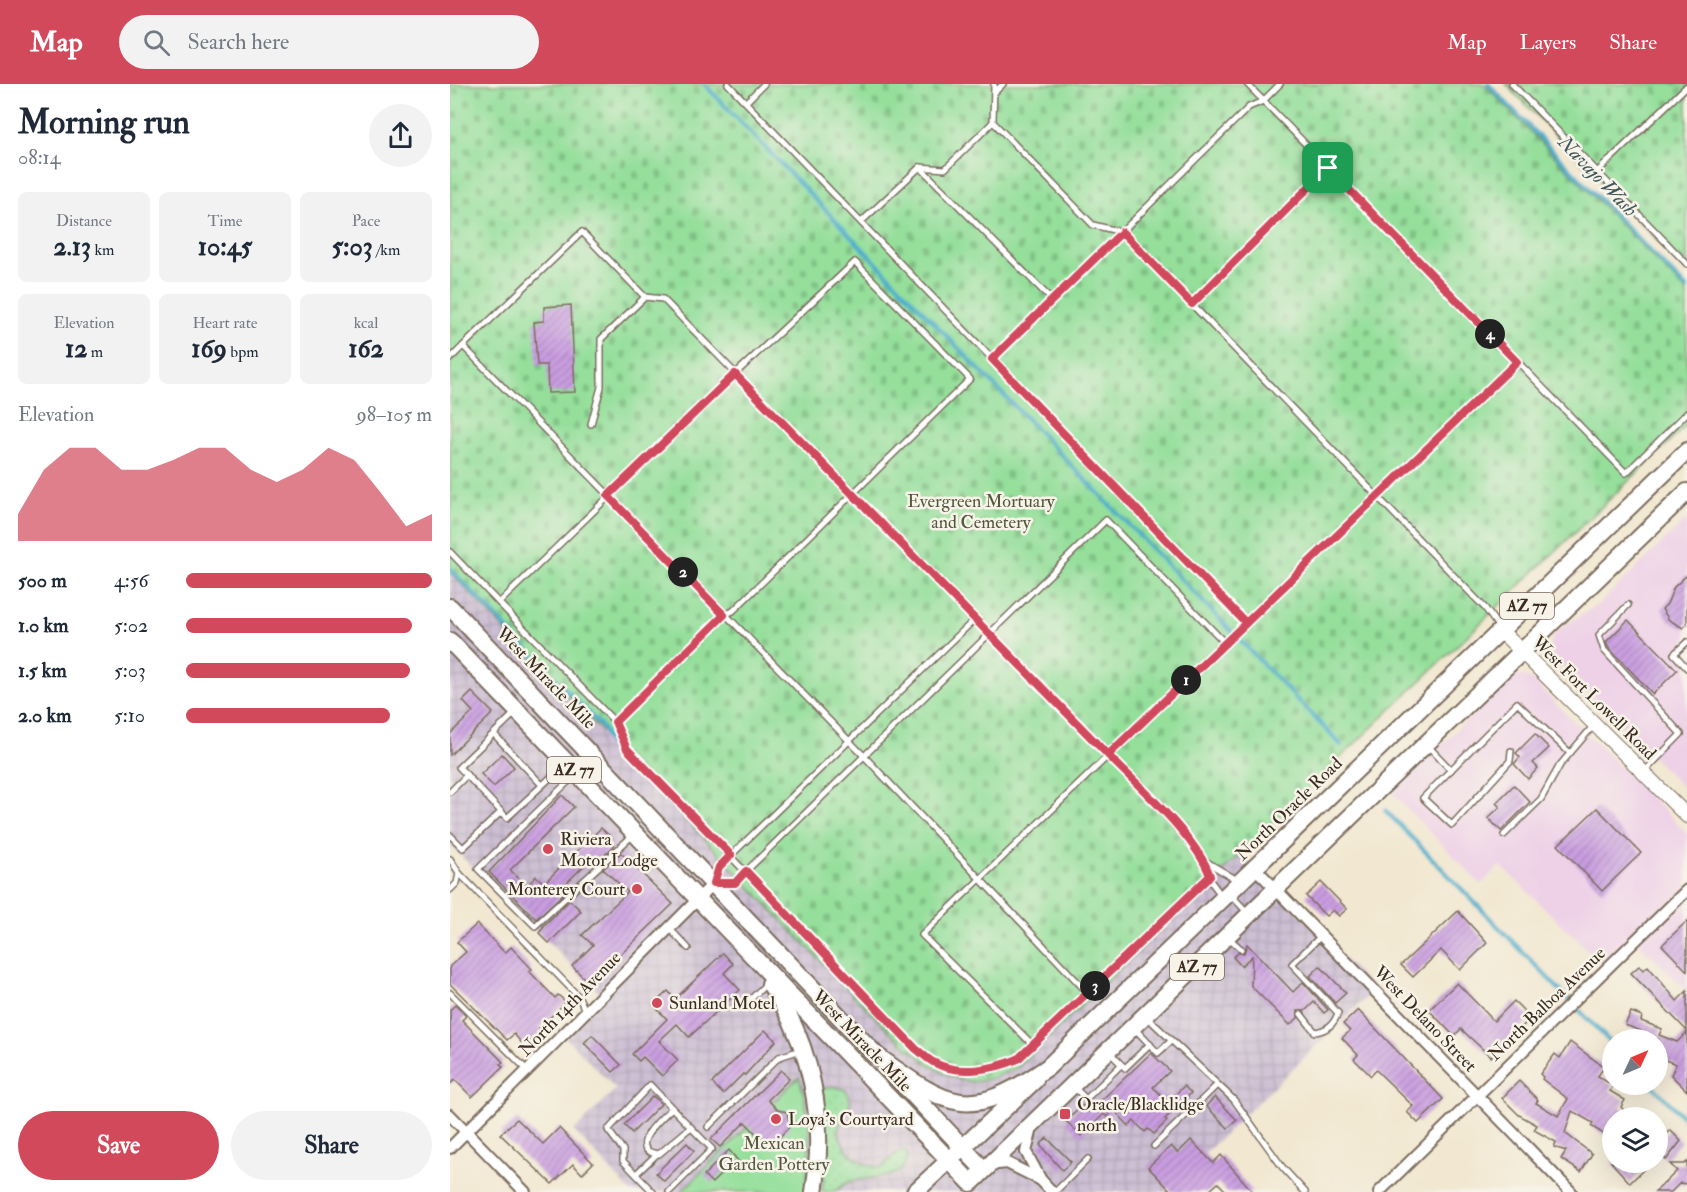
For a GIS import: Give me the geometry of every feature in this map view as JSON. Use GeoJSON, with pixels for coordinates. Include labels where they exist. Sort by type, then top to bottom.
{"type":"FeatureCollection","features":[{"type":"Feature","properties":{"kind":"main road","name":"North Oracle Road"},"geometry":{"type":"LineString","coordinates":[[915,1192],[1256,869],[1687,451]]}},
{"type":"Feature","properties":{"kind":"main road","name":"AZ 77"},"geometry":{"type":"LineString","coordinates":[[986,1168],[1251,916],[1521,650],[1687,492]]}},
{"type":"Feature","properties":{"kind":"main road","name":"West Miracle Mile"},"geometry":{"type":"LineString","coordinates":[[453,615],[714,883],[962,1147],[986,1168]]}},
{"type":"Feature","properties":{"kind":"main road","name":"West Fort Lowell Road"},"geometry":{"type":"LineString","coordinates":[[1501,631],[1687,816]]}},
{"type":"Feature","properties":{"kind":"main road","name":"West Miracle Mile"},"geometry":{"type":"LineString","coordinates":[[450,641],[949,1160],[966,1187]]}},
{"type":"Feature","properties":{"kind":"main road"},"geometry":{"type":"LineString","coordinates":[[746,948],[788,1014],[803,1049],[812,1081],[818,1123],[818,1161],[814,1192]]}},
{"type":"Feature","properties":{"kind":"main road","name":"AZ 77"},"geometry":{"type":"LineString","coordinates":[[876,1055],[929,1092],[957,1102],[986,1101],[1002,1096],[1048,1067]]}},
{"type":"Feature","properties":{"kind":"main road"},"geometry":{"type":"LineString","coordinates":[[966,1187],[986,1168]]}},
{"type":"Feature","properties":{"kind":"street","name":"West Delano Street"},"geometry":{"type":"LineString","coordinates":[[1256,869],[1571,1192]]}},
{"type":"Feature","properties":{"kind":"street","name":"North 14th Avenue"},"geometry":{"type":"LineString","coordinates":[[450,1149],[714,883]]}},
{"type":"Feature","properties":{"kind":"street","name":"North Balboa Avenue"},"geometry":{"type":"LineString","coordinates":[[1379,1192],[1687,890]]}},
{"type":"Feature","properties":{"kind":"street"},"geometry":{"type":"LineString","coordinates":[[450,1115],[525,1192]]}},
{"type":"Feature","properties":{"kind":"street"},"geometry":{"type":"LineString","coordinates":[[1036,1120],[1027,1142],[1026,1152],[1041,1180]]}},
{"type":"Feature","properties":{"kind":"street"},"geometry":{"type":"LineString","coordinates":[[986,1168],[1007,1163],[1041,1180],[1054,1192]]}},
{"type":"Feature","properties":{"kind":"lane"},"geometry":{"type":"LineString","coordinates":[[728,84],[1246,623]]}},
{"type":"Feature","properties":{"kind":"lane"},"geometry":{"type":"LineString","coordinates":[[746,102],[764,84]]}},
{"type":"Feature","properties":{"kind":"lane"},"geometry":{"type":"LineString","coordinates":[[861,222],[920,167],[945,169],[993,122],[994,84]]}},
{"type":"Feature","properties":{"kind":"lane"},"geometry":{"type":"LineString","coordinates":[[994,93],[1003,84]]}},
{"type":"Feature","properties":{"kind":"lane"},"geometry":{"type":"LineString","coordinates":[[1247,84],[1626,472],[1687,413]]}},
{"type":"Feature","properties":{"kind":"lane"},"geometry":{"type":"LineString","coordinates":[[992,359],[1249,107],[1263,101],[1280,84]]}},
{"type":"Feature","properties":{"kind":"lane"},"geometry":{"type":"LineString","coordinates":[[1512,84],[1687,264]]}},
{"type":"Feature","properties":{"kind":"lane"},"geometry":{"type":"LineString","coordinates":[[1598,172],[1687,86]]}},
{"type":"Feature","properties":{"kind":"lane"},"geometry":{"type":"LineString","coordinates":[[993,122],[1093,225],[1122,232],[1485,608],[1501,631]]}},
{"type":"Feature","properties":{"kind":"lane"},"geometry":{"type":"LineString","coordinates":[[920,167],[1052,300]]}},
{"type":"Feature","properties":{"kind":"lane"},"geometry":{"type":"LineString","coordinates":[[1192,304],[1328,168]]}},
{"type":"Feature","properties":{"kind":"lane"},"geometry":{"type":"LineString","coordinates":[[450,359],[582,232],[645,297],[663,298],[1160,808],[1251,916]]}},
{"type":"Feature","properties":{"kind":"lane"},"geometry":{"type":"LineString","coordinates":[[499,603],[735,374],[855,262],[970,379],[854,495],[733,611],[724,615],[615,722]]}},
{"type":"Feature","properties":{"kind":"lane"},"geometry":{"type":"LineString","coordinates":[[591,424],[601,387],[601,339],[645,297]]}},
{"type":"Feature","properties":{"kind":"lane"},"geometry":{"type":"LineString","coordinates":[[463,346],[864,756],[1088,993]]}},
{"type":"Feature","properties":{"kind":"lane"},"geometry":{"type":"LineString","coordinates":[[1033,1045],[922,935],[1517,362]]}},
{"type":"Feature","properties":{"kind":"lane"},"geometry":{"type":"LineString","coordinates":[[975,619],[719,867],[714,883],[735,883],[1106,520],[1225,643]]}},
{"type":"Feature","properties":{"kind":"lane"},"geometry":{"type":"LineString","coordinates":[[450,552],[615,722],[627,749],[916,1049],[936,1064],[961,1069],[995,1069],[1018,1059],[1210,876]]}},
{"type":"Feature","properties":{"kind":"lane"},"geometry":{"type":"LineString","coordinates":[[1628,605],[1599,635],[1605,650],[1681,734],[1644,773]]}},
{"type":"Feature","properties":{"kind":"lane"},"geometry":{"type":"LineString","coordinates":[[1687,642],[1674,654],[1687,668]]}},
{"type":"Feature","properties":{"kind":"lane"},"geometry":{"type":"LineString","coordinates":[[1511,751],[1510,761],[1452,825],[1424,798],[1517,703],[1570,753]]}},
{"type":"Feature","properties":{"kind":"lane"},"geometry":{"type":"LineString","coordinates":[[518,711],[459,767],[501,812],[507,818],[542,785],[572,767]]}},
{"type":"Feature","properties":{"kind":"lane"},"geometry":{"type":"LineString","coordinates":[[1504,835],[1541,800],[1560,765],[1595,724]]}},
{"type":"Feature","properties":{"kind":"lane"},"geometry":{"type":"LineString","coordinates":[[494,734],[542,785]]}},
{"type":"Feature","properties":{"kind":"lane"},"geometry":{"type":"LineString","coordinates":[[1426,744],[1451,770]]}},
{"type":"Feature","properties":{"kind":"lane"},"geometry":{"type":"LineString","coordinates":[[572,767],[478,869],[535,926],[635,833]]}},
{"type":"Feature","properties":{"kind":"lane"},"geometry":{"type":"LineString","coordinates":[[450,792],[467,775]]}},
{"type":"Feature","properties":{"kind":"lane"},"geometry":{"type":"LineString","coordinates":[[450,835],[463,848],[501,812]]}},
{"type":"Feature","properties":{"kind":"lane"},"geometry":{"type":"LineString","coordinates":[[450,859],[459,873],[579,997],[586,1014]]}},
{"type":"Feature","properties":{"kind":"lane"},"geometry":{"type":"LineString","coordinates":[[1205,861],[1210,876],[1232,892]]}},
{"type":"Feature","properties":{"kind":"lane"},"geometry":{"type":"LineString","coordinates":[[450,890],[457,883],[459,873]]}},
{"type":"Feature","properties":{"kind":"lane"},"geometry":{"type":"LineString","coordinates":[[669,928],[688,948]]}},
{"type":"Feature","properties":{"kind":"lane"},"geometry":{"type":"LineString","coordinates":[[1301,1014],[1316,1032],[1325,1030],[1333,1023],[1338,1012],[1292,964],[1321,936]]}},
{"type":"Feature","properties":{"kind":"lane"},"geometry":{"type":"LineString","coordinates":[[1228,937],[1241,949]]}},
{"type":"Feature","properties":{"kind":"lane"},"geometry":{"type":"LineString","coordinates":[[746,1004],[768,982]]}},
{"type":"Feature","properties":{"kind":"lane"},"geometry":{"type":"LineString","coordinates":[[450,993],[528,1071]]}},
{"type":"Feature","properties":{"kind":"lane"},"geometry":{"type":"LineString","coordinates":[[1139,1022],[1150,1044],[1158,1053],[1171,1041]]}},
{"type":"Feature","properties":{"kind":"lane"},"geometry":{"type":"LineString","coordinates":[[1139,1022],[1171,1041],[1234,1100],[1283,1168],[1305,1192]]}},
{"type":"Feature","properties":{"kind":"lane"},"geometry":{"type":"LineString","coordinates":[[1109,1051],[1125,1068],[1150,1044]]}},
{"type":"Feature","properties":{"kind":"lane"},"geometry":{"type":"LineString","coordinates":[[708,1127],[779,1058],[803,1049]]}},
{"type":"Feature","properties":{"kind":"lane"},"geometry":{"type":"LineString","coordinates":[[1072,1085],[1086,1099],[1121,1065]]}},
{"type":"Feature","properties":{"kind":"lane"},"geometry":{"type":"LineString","coordinates":[[1154,1146],[1217,1085]]}},
{"type":"Feature","properties":{"kind":"lane"},"geometry":{"type":"LineString","coordinates":[[653,1192],[621,1158],[623,1150],[611,1136],[609,1126],[650,1086],[712,1149],[669,1192]]}},
{"type":"Feature","properties":{"kind":"lane"},"geometry":{"type":"LineString","coordinates":[[657,1154],[646,1148],[644,1142],[646,1134],[672,1108]]}},
{"type":"Feature","properties":{"kind":"lane"},"geometry":{"type":"LineString","coordinates":[[636,1174],[691,1127]]}},
{"type":"Feature","properties":{"kind":"lane"},"geometry":{"type":"LineString","coordinates":[[1054,1192],[1088,1159]]}},
{"type":"Feature","properties":{"kind":"shaded area"},"geometry":{"type":"Polygon","coordinates":[[[1687,519],[1687,792],[1553,655],[1550,648],[1553,637],[1561,628],[1600,603],[1687,519]]]}},
{"type":"Feature","properties":{"kind":"shaded area"},"geometry":{"type":"Polygon","coordinates":[[[450,572],[854,996],[1017,1068],[1241,853],[1374,990],[1165,1192],[631,1192],[574,1131],[616,1089],[564,1036],[602,995],[450,845],[450,572]]]}},
{"type":"Feature","properties":{"kind":"shaded area"},"geometry":{"type":"Polygon","coordinates":[[[1523,676],[1532,680],[1687,833],[1687,990],[1633,938],[1605,967],[1500,865],[1481,885],[1393,794],[1510,677],[1523,676]]]}},
{"type":"Feature","properties":{"kind":"green space","name":"Evergreen Mortuary and Cemetery"},"geometry":{"type":"Polygon","coordinates":[[[450,84],[1484,84],[1687,292],[1687,425],[1017,1068],[982,1081],[965,1081],[930,1065],[880,1022],[450,572],[450,84]]]}},
{"type":"Feature","properties":{"kind":"green space"},"geometry":{"type":"Polygon","coordinates":[[[1506,84],[1687,84],[1687,271],[1506,84]]]}},
{"type":"Feature","properties":{"kind":"green space","name":"Mexican Garden Pottery"},"geometry":{"type":"Polygon","coordinates":[[[799,1077],[810,1134],[805,1192],[681,1192],[799,1077]]]}},
{"type":"Feature","properties":{"kind":"green space"},"geometry":{"type":"Polygon","coordinates":[[[832,1086],[846,1090],[850,1101],[838,1130],[843,1145],[859,1161],[881,1168],[896,1153],[905,1151],[908,1155],[901,1170],[886,1176],[852,1181],[837,1190],[822,1192],[826,1157],[821,1089],[832,1086]]]}},
{"type":"Feature","properties":{"kind":"building"},"geometry":{"type":"Polygon","coordinates":[[[571,305],[575,392],[548,393],[547,365],[537,365],[534,322],[544,321],[544,307],[571,305]]]}},
{"type":"Feature","properties":{"kind":"building"},"geometry":{"type":"Polygon","coordinates":[[[1687,575],[1687,624],[1683,628],[1669,620],[1662,609],[1667,604],[1674,587],[1687,575]]]}},
{"type":"Feature","properties":{"kind":"building"},"geometry":{"type":"Polygon","coordinates":[[[1628,620],[1677,670],[1653,694],[1608,647],[1606,642],[1628,620]]]}},
{"type":"Feature","properties":{"kind":"building"},"geometry":{"type":"Polygon","coordinates":[[[472,692],[493,713],[450,755],[450,734],[473,712],[463,701],[472,692]]]}},
{"type":"Feature","properties":{"kind":"building"},"geometry":{"type":"Polygon","coordinates":[[[1535,734],[1549,748],[1533,763],[1538,768],[1528,779],[1514,764],[1520,757],[1516,753],[1535,734]]]}},
{"type":"Feature","properties":{"kind":"building"},"geometry":{"type":"Polygon","coordinates":[[[502,754],[514,767],[494,787],[481,774],[502,754]]]}},
{"type":"Feature","properties":{"kind":"building"},"geometry":{"type":"Polygon","coordinates":[[[1514,785],[1530,802],[1501,831],[1488,818],[1500,807],[1496,803],[1514,785]]]}},
{"type":"Feature","properties":{"kind":"building"},"geometry":{"type":"Polygon","coordinates":[[[562,795],[574,807],[510,870],[527,886],[536,876],[544,883],[601,828],[612,838],[609,841],[614,846],[597,862],[592,858],[559,890],[563,894],[536,919],[489,872],[562,795]]]}},
{"type":"Feature","properties":{"kind":"building"},"geometry":{"type":"Polygon","coordinates":[[[1597,808],[1641,853],[1602,891],[1558,845],[1597,808]]]}},
{"type":"Feature","properties":{"kind":"building"},"geometry":{"type":"Polygon","coordinates":[[[621,853],[673,904],[590,984],[572,966],[593,945],[582,935],[628,892],[603,869],[621,853]]]}},
{"type":"Feature","properties":{"kind":"building"},"geometry":{"type":"Polygon","coordinates":[[[1321,882],[1347,909],[1339,916],[1333,910],[1326,916],[1306,896],[1321,882]]]}},
{"type":"Feature","properties":{"kind":"building"},"geometry":{"type":"Polygon","coordinates":[[[570,900],[581,911],[549,943],[539,933],[543,926],[570,900]]]}},
{"type":"Feature","properties":{"kind":"building"},"geometry":{"type":"Polygon","coordinates":[[[1458,911],[1487,943],[1460,970],[1441,950],[1413,977],[1401,965],[1458,911]]]}},
{"type":"Feature","properties":{"kind":"building"},"geometry":{"type":"Polygon","coordinates":[[[1687,921],[1687,971],[1662,945],[1687,921]]]}},
{"type":"Feature","properties":{"kind":"building"},"geometry":{"type":"Polygon","coordinates":[[[477,924],[505,953],[511,947],[532,969],[529,971],[555,998],[558,995],[566,1002],[539,1028],[542,1031],[525,1047],[514,1034],[507,1040],[450,984],[450,966],[466,952],[457,942],[477,924]]]}},
{"type":"Feature","properties":{"kind":"building"},"geometry":{"type":"Polygon","coordinates":[[[1247,944],[1293,992],[1303,982],[1328,1010],[1324,1013],[1314,1002],[1305,1011],[1298,1011],[1298,1018],[1290,1025],[1251,986],[1252,956],[1241,966],[1233,957],[1238,953],[1244,953],[1247,944]]]}},
{"type":"Feature","properties":{"kind":"building"},"geometry":{"type":"Polygon","coordinates":[[[723,953],[733,964],[724,973],[740,990],[689,1037],[677,1024],[659,1041],[678,1060],[662,1076],[643,1057],[639,1061],[632,1054],[667,1019],[653,1005],[668,991],[675,999],[723,953]]]}},
{"type":"Feature","properties":{"kind":"building"},"geometry":{"type":"Polygon","coordinates":[[[1320,966],[1346,993],[1335,1003],[1310,976],[1320,966]]]}},
{"type":"Feature","properties":{"kind":"building"},"geometry":{"type":"Polygon","coordinates":[[[1639,966],[1643,970],[1648,966],[1677,1001],[1687,991],[1687,1031],[1631,973],[1639,966]]]}},
{"type":"Feature","properties":{"kind":"building"},"geometry":{"type":"Polygon","coordinates":[[[1457,983],[1494,1021],[1514,1001],[1531,1018],[1491,1057],[1461,1029],[1454,1036],[1429,1010],[1457,983]]]}},
{"type":"Feature","properties":{"kind":"building"},"geometry":{"type":"Polygon","coordinates":[[[455,1005],[466,1016],[462,1020],[503,1062],[500,1064],[503,1067],[472,1097],[455,1080],[450,1084],[450,1010],[455,1005]]]}},
{"type":"Feature","properties":{"kind":"building"},"geometry":{"type":"Polygon","coordinates":[[[1358,1010],[1443,1099],[1418,1123],[1407,1112],[1413,1106],[1376,1070],[1371,1076],[1354,1059],[1358,1055],[1342,1038],[1350,1031],[1343,1024],[1358,1010]]]}},
{"type":"Feature","properties":{"kind":"building"},"geometry":{"type":"Polygon","coordinates":[[[1631,1012],[1642,1016],[1641,1021],[1662,1029],[1636,1029],[1625,1025],[1631,1012]]]}},
{"type":"Feature","properties":{"kind":"building"},"geometry":{"type":"Polygon","coordinates":[[[765,1030],[776,1041],[745,1075],[743,1074],[723,1094],[712,1083],[765,1030]]]}},
{"type":"Feature","properties":{"kind":"building"},"geometry":{"type":"Polygon","coordinates":[[[1687,1032],[1687,1091],[1671,1075],[1676,1064],[1668,1061],[1668,1038],[1677,1042],[1687,1032]]]}},
{"type":"Feature","properties":{"kind":"building"},"geometry":{"type":"Polygon","coordinates":[[[592,1035],[621,1065],[613,1072],[584,1043],[592,1035]]]}},
{"type":"Feature","properties":{"kind":"building"},"geometry":{"type":"Polygon","coordinates":[[[1570,1042],[1602,1066],[1598,1076],[1602,1079],[1602,1095],[1617,1095],[1625,1100],[1621,1107],[1602,1107],[1602,1133],[1591,1126],[1593,1123],[1572,1111],[1565,1133],[1592,1154],[1581,1172],[1561,1159],[1566,1151],[1554,1147],[1556,1142],[1534,1130],[1537,1125],[1519,1115],[1502,1098],[1519,1081],[1538,1100],[1536,1103],[1558,1116],[1568,1099],[1542,1079],[1540,1074],[1555,1054],[1560,1058],[1570,1042]]]}},
{"type":"Feature","properties":{"kind":"building"},"geometry":{"type":"Polygon","coordinates":[[[1151,1053],[1170,1071],[1153,1087],[1168,1102],[1184,1086],[1191,1093],[1165,1119],[1167,1121],[1154,1134],[1148,1129],[1145,1132],[1134,1121],[1129,1126],[1114,1110],[1107,1117],[1104,1114],[1081,1136],[1066,1121],[1083,1105],[1089,1112],[1151,1053]]]}},
{"type":"Feature","properties":{"kind":"building"},"geometry":{"type":"Polygon","coordinates":[[[781,1070],[789,1079],[768,1100],[778,1110],[787,1112],[790,1126],[775,1142],[771,1138],[766,1144],[745,1122],[720,1147],[711,1139],[781,1070]]]}},
{"type":"Feature","properties":{"kind":"building"},"geometry":{"type":"Polygon","coordinates":[[[653,1096],[661,1104],[632,1133],[624,1125],[653,1096]]]}},
{"type":"Feature","properties":{"kind":"building"},"geometry":{"type":"Polygon","coordinates":[[[1215,1097],[1237,1120],[1228,1128],[1206,1106],[1215,1097]]]}},
{"type":"Feature","properties":{"kind":"building"},"geometry":{"type":"Polygon","coordinates":[[[517,1119],[543,1144],[559,1128],[593,1163],[582,1174],[573,1164],[552,1184],[500,1134],[517,1119]]]}},
{"type":"Feature","properties":{"kind":"building"},"geometry":{"type":"Polygon","coordinates":[[[1670,1130],[1681,1141],[1668,1157],[1668,1132],[1670,1130]]]}},
{"type":"Feature","properties":{"kind":"building"},"geometry":{"type":"Polygon","coordinates":[[[1047,1138],[1071,1162],[1062,1170],[1040,1145],[1047,1138]]]}},
{"type":"Feature","properties":{"kind":"building"},"geometry":{"type":"Polygon","coordinates":[[[1191,1140],[1213,1163],[1221,1155],[1253,1192],[1227,1192],[1218,1183],[1208,1192],[1172,1192],[1148,1167],[1171,1146],[1178,1153],[1191,1140]]]}},
{"type":"Feature","properties":{"kind":"building"},"geometry":{"type":"Polygon","coordinates":[[[687,1143],[694,1151],[664,1181],[656,1173],[687,1143]]]}},
{"type":"Feature","properties":{"kind":"building"},"geometry":{"type":"Polygon","coordinates":[[[729,1150],[739,1162],[732,1169],[729,1166],[712,1183],[704,1175],[729,1150]]]}},
{"type":"Feature","properties":{"kind":"building"},"geometry":{"type":"Polygon","coordinates":[[[1687,1162],[1687,1184],[1680,1183],[1671,1192],[1655,1192],[1677,1171],[1670,1164],[1687,1162]]]}},
{"type":"Feature","properties":{"kind":"building"},"geometry":{"type":"Polygon","coordinates":[[[1621,1173],[1640,1173],[1630,1183],[1621,1173]]]}},
{"type":"Feature","properties":{"kind":"waterway"},"geometry":{"type":"LineString","coordinates":[[704,84],[1341,745]]}},
{"type":"Feature","properties":{"kind":"waterway","name":"Navajo Wash"},"geometry":{"type":"LineString","coordinates":[[1488,84],[1687,289]]}},
{"type":"Feature","properties":{"kind":"waterway"},"geometry":{"type":"LineString","coordinates":[[450,569],[603,728],[610,746]]}},
{"type":"Feature","properties":{"kind":"waterway"},"geometry":{"type":"LineString","coordinates":[[1385,810],[1602,1034]]}},
{"type":"Feature","properties":{"kind":"waterway"},"geometry":{"type":"LineString","coordinates":[[1662,1095],[1687,1121]]}},
{"type":"Feature","properties":{"kind":"place","name":"Riviera Motor Lodge"},"geometry":{"type":"Point","coordinates":[548,849]}},
{"type":"Feature","properties":{"kind":"place","name":"Monterey Court"},"geometry":{"type":"Point","coordinates":[637,889]}},
{"type":"Feature","properties":{"kind":"place","name":"Sunland Motel"},"geometry":{"type":"Point","coordinates":[657,1003]}},
{"type":"Feature","properties":{"kind":"place","name":"Oracle/Blacklidge north"},"geometry":{"type":"Point","coordinates":[1065,1114]}},
{"type":"Feature","properties":{"kind":"place","name":"Loya's Courtyard"},"geometry":{"type":"Point","coordinates":[776,1119]}},
{"type":"Feature","properties":{"kind":"route"},"geometry":{"type":"LineString","coordinates":[[1328,168],[1192,304],[1122,232],[992,359],[1246,623],[1108,755],[735,374],[608,496],[724,615],[615,722],[627,749],[731,855],[719,867],[714,883],[735,883],[746,871],[916,1049],[936,1064],[961,1069],[995,1069],[1018,1059],[1210,876],[1205,861],[1160,808],[1108,755],[1225,643],[1246,623],[1517,362],[1328,168]]}}]}
